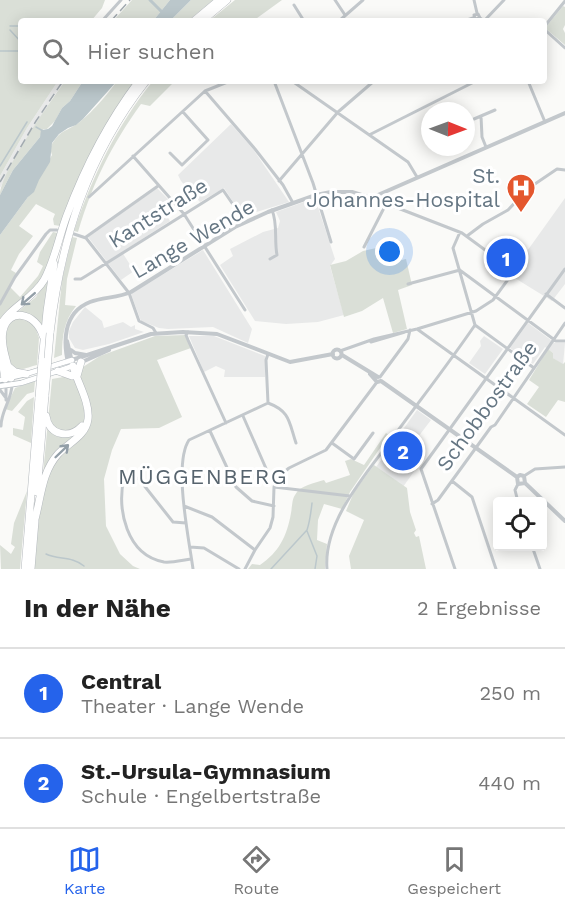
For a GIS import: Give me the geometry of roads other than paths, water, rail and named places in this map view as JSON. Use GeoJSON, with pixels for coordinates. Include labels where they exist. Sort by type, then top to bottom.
{"type":"FeatureCollection","features":[{"type":"Feature","properties":{"kind":"highway"},"geometry":{"type":"LineString","coordinates":[[198,18],[219,0]]}},
{"type":"Feature","properties":{"kind":"highway"},"geometry":{"type":"LineString","coordinates":[[206,18],[227,0]]}},
{"type":"Feature","properties":{"kind":"highway"},"geometry":{"type":"LineString","coordinates":[[0,326],[8,314],[41,285],[86,169],[112,120],[137,84]]}},
{"type":"Feature","properties":{"kind":"highway"},"geometry":{"type":"LineString","coordinates":[[25,569],[50,333],[58,276],[67,238],[80,199],[110,135],[144,84]]}},
{"type":"Feature","properties":{"kind":"highway"},"geometry":{"type":"LineString","coordinates":[[31,569],[43,396],[44,341],[59,241]]}},
{"type":"Feature","properties":{"kind":"highway"},"geometry":{"type":"LineString","coordinates":[[7,382],[9,367],[3,333],[6,324],[11,319],[25,316],[34,319],[40,327],[44,341]]}},
{"type":"Feature","properties":{"kind":"highway"},"geometry":{"type":"LineString","coordinates":[[0,348],[7,382]]}},
{"type":"Feature","properties":{"kind":"highway"},"geometry":{"type":"LineString","coordinates":[[34,523],[48,469],[58,455],[82,433],[87,423],[87,407],[75,377],[81,362]]}},
{"type":"Feature","properties":{"kind":"highway"},"geometry":{"type":"LineString","coordinates":[[43,396],[47,421],[55,432],[72,434],[80,429],[86,412],[71,363]]}},
{"type":"Feature","properties":{"kind":"highway"},"geometry":{"type":"LineString","coordinates":[[9,367],[15,372],[26,374]]}},
{"type":"Feature","properties":{"kind":"highway"},"geometry":{"type":"LineString","coordinates":[[58,371],[75,377]]}},
{"type":"Feature","properties":{"kind":"main road"},"geometry":{"type":"LineString","coordinates":[[7,382],[58,371],[71,363]]}},
{"type":"Feature","properties":{"kind":"main road"},"geometry":{"type":"LineString","coordinates":[[0,388],[7,382],[26,374],[71,363]]}},
{"type":"Feature","properties":{"kind":"street"},"geometry":{"type":"LineString","coordinates":[[105,18],[121,0]]}},
{"type":"Feature","properties":{"kind":"street"},"geometry":{"type":"LineString","coordinates":[[335,0],[345,15]]}},
{"type":"Feature","properties":{"kind":"street"},"geometry":{"type":"LineString","coordinates":[[342,18],[363,0]]}},
{"type":"Feature","properties":{"kind":"street"},"geometry":{"type":"LineString","coordinates":[[474,0],[480,18]]}},
{"type":"Feature","properties":{"kind":"street"},"geometry":{"type":"LineString","coordinates":[[487,18],[504,0]]}},
{"type":"Feature","properties":{"kind":"street"},"geometry":{"type":"LineString","coordinates":[[547,24],[565,1]]}},
{"type":"Feature","properties":{"kind":"street"},"geometry":{"type":"LineString","coordinates":[[294,5],[302,18]]}},
{"type":"Feature","properties":{"kind":"street"},"geometry":{"type":"LineString","coordinates":[[474,17],[477,13]]}},
{"type":"Feature","properties":{"kind":"street"},"geometry":{"type":"LineString","coordinates":[[547,31],[565,48]]}},
{"type":"Feature","properties":{"kind":"street"},"geometry":{"type":"LineString","coordinates":[[89,196],[205,92],[223,84]]}},
{"type":"Feature","properties":{"kind":"street"},"geometry":{"type":"LineString","coordinates":[[275,84],[332,242]]}},
{"type":"Feature","properties":{"kind":"street"},"geometry":{"type":"LineString","coordinates":[[296,84],[408,162],[417,177]]}},
{"type":"Feature","properties":{"kind":"street"},"geometry":{"type":"LineString","coordinates":[[279,181],[338,112],[371,84]]}},
{"type":"Feature","properties":{"kind":"street"},"geometry":{"type":"LineString","coordinates":[[370,135],[470,84]]}},
{"type":"Feature","properties":{"kind":"street"},"geometry":{"type":"LineString","coordinates":[[529,84],[545,122]]}},
{"type":"Feature","properties":{"kind":"street"},"geometry":{"type":"LineString","coordinates":[[205,92],[255,149],[293,203]]}},
{"type":"Feature","properties":{"kind":"street"},"geometry":{"type":"LineString","coordinates":[[475,119],[495,110]]}},
{"type":"Feature","properties":{"kind":"street"},"geometry":{"type":"LineString","coordinates":[[170,153],[182,165],[208,140],[183,112]]}},
{"type":"Feature","properties":{"kind":"street"},"geometry":{"type":"LineString","coordinates":[[371,198],[565,113]]}},
{"type":"Feature","properties":{"kind":"street"},"geometry":{"type":"LineString","coordinates":[[481,116],[482,137],[486,147]]}},
{"type":"Feature","properties":{"kind":"street"},"geometry":{"type":"LineString","coordinates":[[133,156],[184,214],[245,310]]}},
{"type":"Feature","properties":{"kind":"street"},"geometry":{"type":"LineString","coordinates":[[468,236],[481,225],[508,210],[537,182],[558,169],[565,170]]}},
{"type":"Feature","properties":{"kind":"street"},"geometry":{"type":"LineString","coordinates":[[85,237],[158,186]]}},
{"type":"Feature","properties":{"kind":"street","name":"Kantstraße"},"geometry":{"type":"LineString","coordinates":[[75,279],[82,279],[223,190],[245,222]]}},
{"type":"Feature","properties":{"kind":"street","name":"Lange Wende"},"geometry":{"type":"LineString","coordinates":[[66,336],[72,316],[84,305],[129,293],[245,222],[272,210],[316,195],[345,192],[371,198],[468,236],[511,268],[512,272],[495,296]]}},
{"type":"Feature","properties":{"kind":"street"},"geometry":{"type":"LineString","coordinates":[[364,247],[386,204]]}},
{"type":"Feature","properties":{"kind":"street"},"geometry":{"type":"LineString","coordinates":[[270,259],[277,255],[274,241],[276,224],[272,210]]}},
{"type":"Feature","properties":{"kind":"street"},"geometry":{"type":"LineString","coordinates":[[0,304],[15,277],[46,234],[52,229],[57,230]]}},
{"type":"Feature","properties":{"kind":"street"},"geometry":{"type":"LineString","coordinates":[[460,232],[453,248],[475,325],[534,368]]}},
{"type":"Feature","properties":{"kind":"street"},"geometry":{"type":"LineString","coordinates":[[74,234],[85,237],[129,293],[139,321],[153,328],[156,333]]}},
{"type":"Feature","properties":{"kind":"street"},"geometry":{"type":"LineString","coordinates":[[455,569],[421,472],[424,464],[485,378],[565,269]]}},
{"type":"Feature","properties":{"kind":"street"},"geometry":{"type":"LineString","coordinates":[[408,284],[460,270]]}},
{"type":"Feature","properties":{"kind":"street"},"geometry":{"type":"LineString","coordinates":[[460,270],[554,339],[560,342],[565,341]]}},
{"type":"Feature","properties":{"kind":"street"},"geometry":{"type":"LineString","coordinates":[[546,294],[565,308]]}},
{"type":"Feature","properties":{"kind":"street"},"geometry":{"type":"LineString","coordinates":[[341,353],[347,347],[471,313],[490,302],[495,296]]}},
{"type":"Feature","properties":{"kind":"street","name":"Schobbostraße"},"geometry":{"type":"LineString","coordinates":[[432,504],[438,500],[513,398],[565,323]]}},
{"type":"Feature","properties":{"kind":"street"},"geometry":{"type":"LineString","coordinates":[[327,569],[328,545],[350,496],[475,325]]}},
{"type":"Feature","properties":{"kind":"street"},"geometry":{"type":"LineString","coordinates":[[417,329],[565,435]]}},
{"type":"Feature","properties":{"kind":"street"},"geometry":{"type":"LineString","coordinates":[[245,569],[270,528],[276,479],[289,468],[318,455],[332,443],[408,339],[410,330]]}},
{"type":"Feature","properties":{"kind":"street"},"geometry":{"type":"LineString","coordinates":[[188,332],[186,335],[188,340],[226,423]]}},
{"type":"Feature","properties":{"kind":"street"},"geometry":{"type":"LineString","coordinates":[[71,363],[87,355],[156,333],[217,334],[290,362],[333,354],[336,350],[517,477],[520,475],[524,477],[535,469],[565,467]]}},
{"type":"Feature","properties":{"kind":"street"},"geometry":{"type":"LineString","coordinates":[[66,336],[71,363]]}},
{"type":"Feature","properties":{"kind":"street"},"geometry":{"type":"LineString","coordinates":[[66,336],[71,363]]}},
{"type":"Feature","properties":{"kind":"street"},"geometry":{"type":"LineString","coordinates":[[71,363],[81,362],[123,344]]}},
{"type":"Feature","properties":{"kind":"street"},"geometry":{"type":"LineString","coordinates":[[69,348],[75,353],[87,355]]}},
{"type":"Feature","properties":{"kind":"street"},"geometry":{"type":"LineString","coordinates":[[268,354],[266,360],[268,403]]}},
{"type":"Feature","properties":{"kind":"street"},"geometry":{"type":"LineString","coordinates":[[0,426],[1,415],[12,390],[7,382]]}},
{"type":"Feature","properties":{"kind":"street"},"geometry":{"type":"LineString","coordinates":[[0,388],[7,400]]}},
{"type":"Feature","properties":{"kind":"street"},"geometry":{"type":"LineString","coordinates":[[193,569],[184,506],[182,470],[189,440],[268,403],[281,408],[285,413],[296,443]]}},
{"type":"Feature","properties":{"kind":"street"},"geometry":{"type":"LineString","coordinates":[[243,416],[268,473],[276,479]]}},
{"type":"Feature","properties":{"kind":"street"},"geometry":{"type":"LineString","coordinates":[[210,431],[236,487],[252,501],[274,506]]}},
{"type":"Feature","properties":{"kind":"street"},"geometry":{"type":"LineString","coordinates":[[332,443],[354,459],[373,433]]}},
{"type":"Feature","properties":{"kind":"street"},"geometry":{"type":"LineString","coordinates":[[186,523],[173,522],[139,479],[131,476],[124,478],[121,510],[125,526],[135,543],[150,556],[162,562],[191,559]]}},
{"type":"Feature","properties":{"kind":"street"},"geometry":{"type":"LineString","coordinates":[[517,477],[518,484],[515,490],[517,497]]}},
{"type":"Feature","properties":{"kind":"street"},"geometry":{"type":"LineString","coordinates":[[524,477],[525,483],[565,521]]}},
{"type":"Feature","properties":{"kind":"street"},"geometry":{"type":"LineString","coordinates":[[452,481],[472,497],[496,569]]}},
{"type":"Feature","properties":{"kind":"street"},"geometry":{"type":"LineString","coordinates":[[518,484],[525,483]]}},
{"type":"Feature","properties":{"kind":"street"},"geometry":{"type":"LineString","coordinates":[[274,487],[350,496]]}},
{"type":"Feature","properties":{"kind":"street"},"geometry":{"type":"LineString","coordinates":[[184,506],[212,517],[255,550]]}},
{"type":"Feature","properties":{"kind":"street"},"geometry":{"type":"LineString","coordinates":[[190,547],[204,548],[239,569]]}},
{"type":"Feature","properties":{"kind":"street"},"geometry":{"type":"LineString","coordinates":[[534,551],[540,569]]}},
{"type":"Feature","properties":{"kind":"waterway"},"geometry":{"type":"LineString","coordinates":[[150,0],[161,11]]}},
{"type":"Feature","properties":{"kind":"waterway"},"geometry":{"type":"LineString","coordinates":[[10,26],[18,26]]}},
{"type":"Feature","properties":{"kind":"waterway"},"geometry":{"type":"LineString","coordinates":[[10,30],[18,39]]}},
{"type":"Feature","properties":{"kind":"waterway"},"geometry":{"type":"LineString","coordinates":[[0,51],[18,51]]}},
{"type":"Feature","properties":{"kind":"waterway"},"geometry":{"type":"LineString","coordinates":[[0,166],[27,122]]}},
{"type":"Feature","properties":{"kind":"waterway"},"geometry":{"type":"LineString","coordinates":[[36,127],[43,131]]}},
{"type":"Feature","properties":{"kind":"waterway"},"geometry":{"type":"LineString","coordinates":[[271,569],[307,530],[312,503]]}},
{"type":"Feature","properties":{"kind":"waterway"},"geometry":{"type":"LineString","coordinates":[[307,531],[317,556],[315,569]]}},
{"type":"Feature","properties":{"kind":"waterway"},"geometry":{"type":"LineString","coordinates":[[46,554],[75,561],[84,566]]}},
{"type":"Feature","properties":{"kind":"railway"},"geometry":{"type":"LineString","coordinates":[[114,18],[130,0]]}},
{"type":"Feature","properties":{"kind":"railway"},"geometry":{"type":"LineString","coordinates":[[0,182],[61,84]]}},
{"type":"Feature","properties":{"kind":"place","name":"St. Johannes-Hospital"},"geometry":{"type":"Point","coordinates":[521,214]}},
{"type":"Feature","properties":{"kind":"place","name":"Central"},"geometry":{"type":"Point","coordinates":[506,258]}},
{"type":"Feature","properties":{"kind":"place","name":"St.-Ursula-Gymnasium"},"geometry":{"type":"Point","coordinates":[403,451]}},
{"type":"Feature","properties":{"kind":"district","name":"MÜGGENBERG"},"geometry":{"type":"Point","coordinates":[203,476]}}]}
